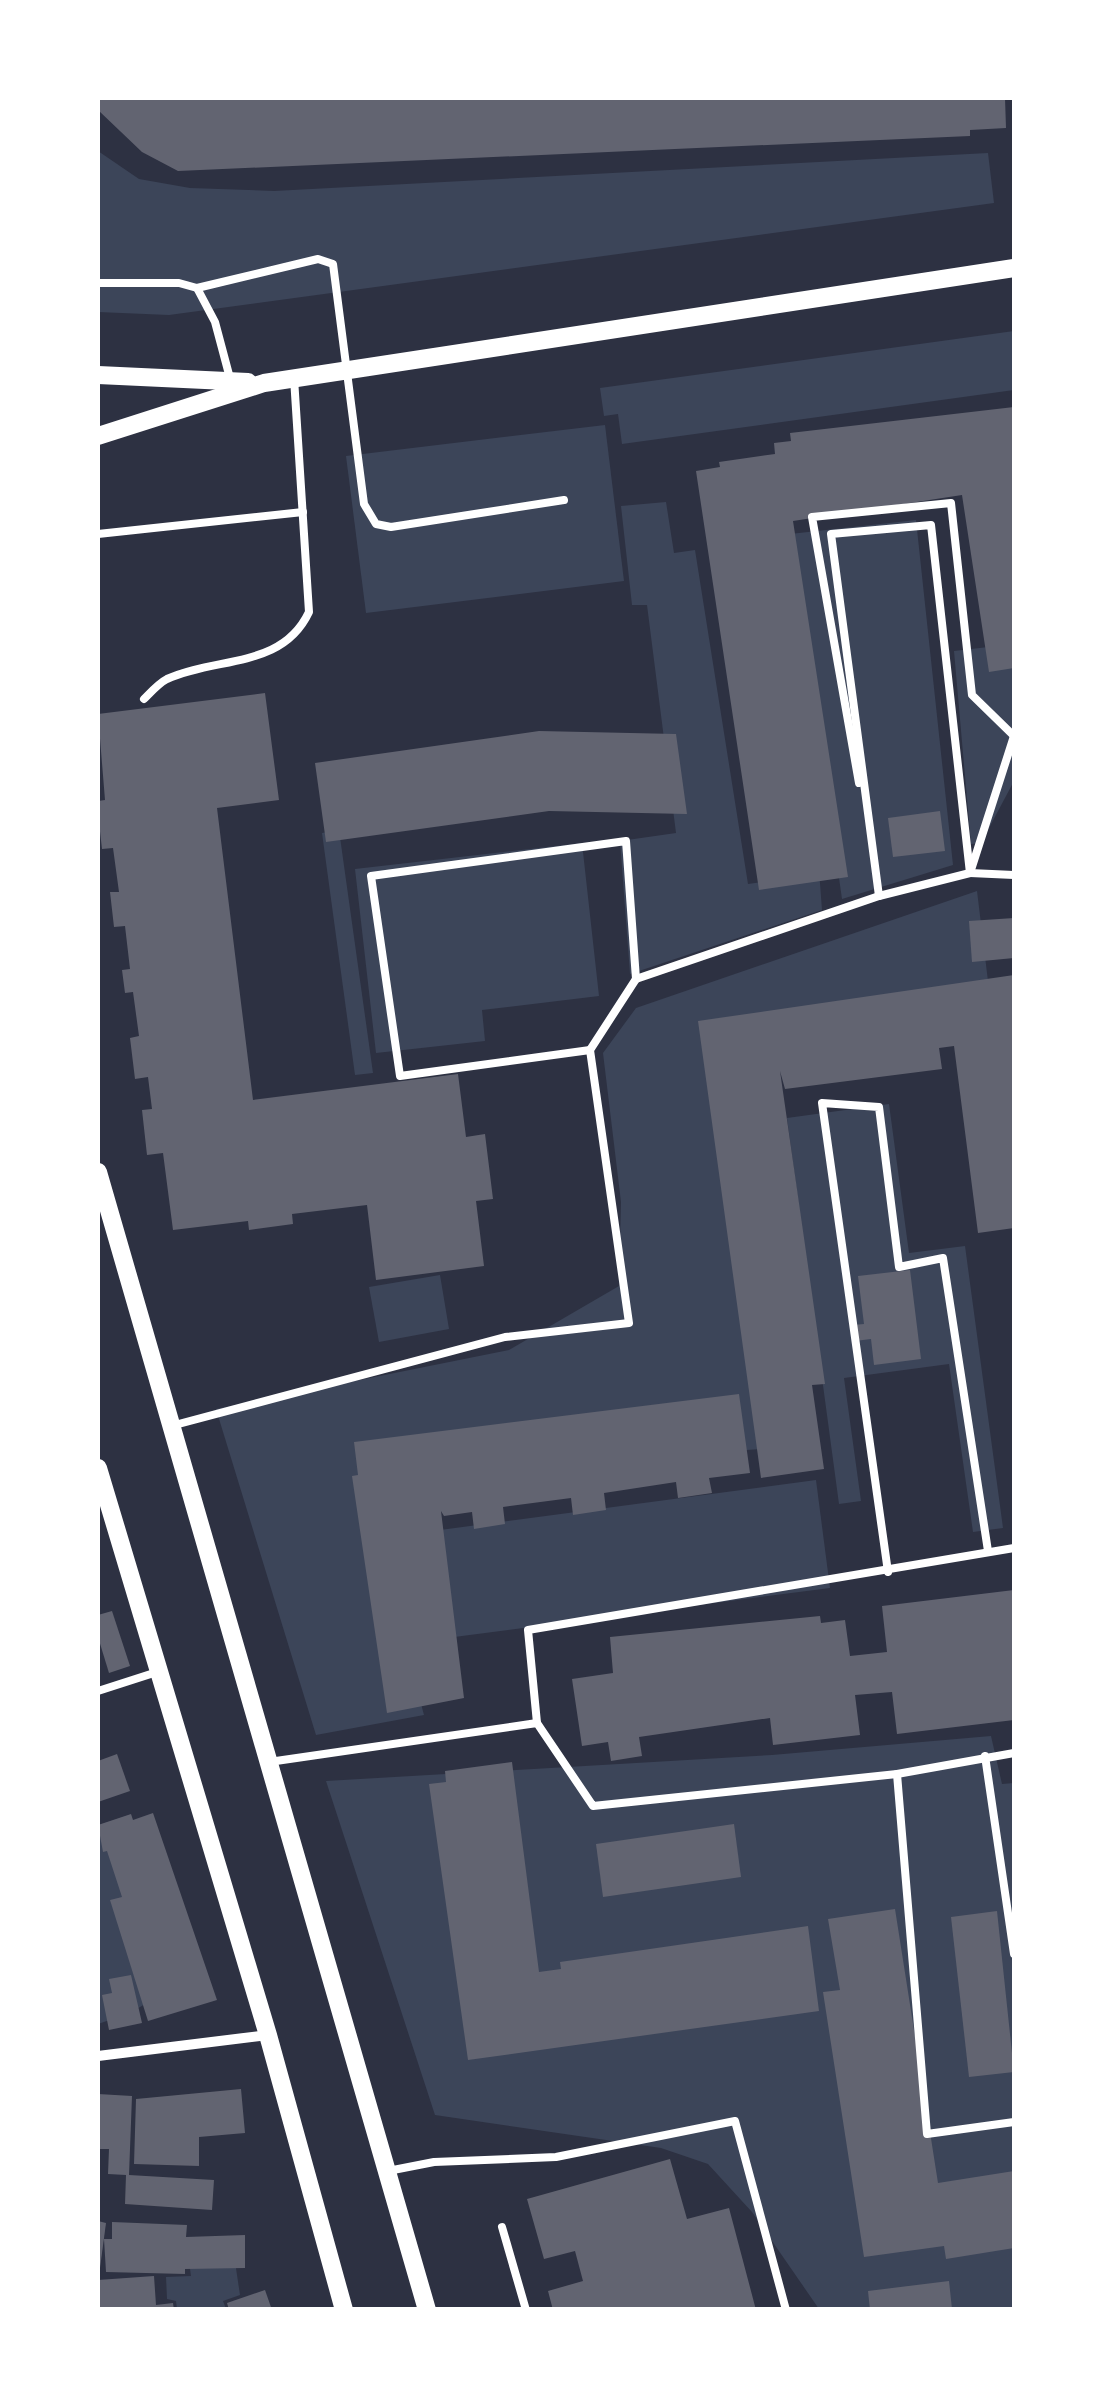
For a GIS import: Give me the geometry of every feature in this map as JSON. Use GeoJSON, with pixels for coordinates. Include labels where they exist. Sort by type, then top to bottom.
{"type":"FeatureCollection","features":[{"type":"Feature","properties":{"kind":"street"},"geometry":{"type":"LineString","coordinates":[[99,436],[264,383],[1014,268]]}},
{"type":"Feature","properties":{"kind":"street"},"geometry":{"type":"LineString","coordinates":[[98,375],[264,383]]}},
{"type":"Feature","properties":{"kind":"street"},"geometry":{"type":"LineString","coordinates":[[98,1172],[426,2310]]}},
{"type":"Feature","properties":{"kind":"street"},"geometry":{"type":"LineString","coordinates":[[98,1468],[268,2035],[344,2310]]}},
{"type":"Feature","properties":{"kind":"street"},"geometry":{"type":"LineString","coordinates":[[98,2056],[268,2035]]}},
{"type":"Feature","properties":{"kind":"lane"},"geometry":{"type":"LineString","coordinates":[[98,283],[180,283],[197,288],[318,259],[333,264],[364,504],[376,524],[391,527],[564,500]]}},
{"type":"Feature","properties":{"kind":"lane"},"geometry":{"type":"LineString","coordinates":[[197,288],[215,322],[231,382]]}},
{"type":"Feature","properties":{"kind":"lane"},"geometry":{"type":"LineString","coordinates":[[144,699],[165,679],[255,656],[297,637],[309,612],[294,378]]}},
{"type":"Feature","properties":{"kind":"lane"},"geometry":{"type":"LineString","coordinates":[[880,896],[812,518],[952,503],[972,695],[1014,736],[970,873]]}},
{"type":"Feature","properties":{"kind":"lane"},"geometry":{"type":"LineString","coordinates":[[98,534],[302,512]]}},
{"type":"Feature","properties":{"kind":"lane"},"geometry":{"type":"LineString","coordinates":[[880,896],[831,534],[931,525],[970,873]]}},
{"type":"Feature","properties":{"kind":"lane"},"geometry":{"type":"LineString","coordinates":[[171,1426],[505,1337],[628,1323],[590,1050],[636,979],[626,841],[371,876],[400,1076],[590,1050]]}},
{"type":"Feature","properties":{"kind":"lane"},"geometry":{"type":"LineString","coordinates":[[636,979],[880,896],[970,873],[1014,875]]}},
{"type":"Feature","properties":{"kind":"lane"},"geometry":{"type":"LineString","coordinates":[[888,1572],[822,1103],[880,1107],[898,1267],[943,1258],[988,1552]]}},
{"type":"Feature","properties":{"kind":"lane"},"geometry":{"type":"LineString","coordinates":[[1014,1548],[528,1630],[537,1724],[593,1806],[897,1774],[1014,1752]]}},
{"type":"Feature","properties":{"kind":"lane"},"geometry":{"type":"LineString","coordinates":[[98,1690],[158,1672]]}},
{"type":"Feature","properties":{"kind":"lane"},"geometry":{"type":"LineString","coordinates":[[269,1762],[537,1724]]}},
{"type":"Feature","properties":{"kind":"lane"},"geometry":{"type":"LineString","coordinates":[[986,1756],[1014,1954]]}},
{"type":"Feature","properties":{"kind":"lane"},"geometry":{"type":"LineString","coordinates":[[897,1774],[927,2134],[1014,2122]]}},
{"type":"Feature","properties":{"kind":"lane"},"geometry":{"type":"LineString","coordinates":[[388,2171],[434,2162],[556,2157],[735,2121],[786,2310]]}},
{"type":"Feature","properties":{"kind":"lane"},"geometry":{"type":"LineString","coordinates":[[502,2226],[526,2310]]}},
{"type":"Feature","properties":{"kind":"shaded area"},"geometry":{"type":"Polygon","coordinates":[[[98,151],[139,179],[190,188],[274,191],[988,153],[994,203],[169,315],[98,312],[98,151]]]}},
{"type":"Feature","properties":{"kind":"shaded area"},"geometry":{"type":"Polygon","coordinates":[[[1014,331],[1014,390],[622,444],[618,414],[604,416],[600,388],[1014,331]]]}},
{"type":"Feature","properties":{"kind":"shaded area"},"geometry":{"type":"Polygon","coordinates":[[[605,425],[624,581],[366,613],[346,456],[605,425]]]}},
{"type":"Feature","properties":{"kind":"shaded area"},"geometry":{"type":"Polygon","coordinates":[[[666,502],[674,553],[695,550],[748,884],[807,876],[814,803],[822,910],[630,974],[620,841],[676,833],[647,605],[632,605],[621,506],[666,502]]]}},
{"type":"Feature","properties":{"kind":"shaded area"},"geometry":{"type":"Polygon","coordinates":[[[916,520],[953,865],[842,899],[790,534],[916,520]]]}},
{"type":"Feature","properties":{"kind":"shaded area"},"geometry":{"type":"Polygon","coordinates":[[[1014,644],[1014,781],[981,843],[971,844],[954,651],[1014,644]]]}},
{"type":"Feature","properties":{"kind":"shaded area"},"geometry":{"type":"Polygon","coordinates":[[[339,830],[373,1073],[355,1075],[322,833],[339,830]]]}},
{"type":"Feature","properties":{"kind":"shaded area"},"geometry":{"type":"Polygon","coordinates":[[[582,843],[599,996],[482,1010],[485,1041],[376,1053],[355,869],[582,843]]]}},
{"type":"Feature","properties":{"kind":"shaded area"},"geometry":{"type":"Polygon","coordinates":[[[977,891],[993,1022],[762,1050],[816,1445],[361,1478],[424,1715],[316,1735],[216,1409],[509,1350],[619,1286],[621,1202],[603,1053],[636,1008],[977,891]]]}},
{"type":"Feature","properties":{"kind":"shaded area"},"geometry":{"type":"Polygon","coordinates":[[[889,1104],[909,1253],[965,1246],[1003,1528],[973,1532],[949,1364],[844,1378],[861,1501],[839,1504],[787,1118],[889,1104]]]}},
{"type":"Feature","properties":{"kind":"shaded area"},"geometry":{"type":"Polygon","coordinates":[[[440,1275],[449,1329],[379,1342],[369,1287],[440,1275]]]}},
{"type":"Feature","properties":{"kind":"shaded area"},"geometry":{"type":"Polygon","coordinates":[[[816,1480],[830,1588],[439,1639],[425,1532],[816,1480]]]}},
{"type":"Feature","properties":{"kind":"shaded area"},"geometry":{"type":"Polygon","coordinates":[[[991,1736],[1002,1784],[1014,1783],[1014,2309],[819,2309],[752,2212],[708,2164],[661,2148],[435,2115],[326,1781],[772,1755],[991,1736]]]}},
{"type":"Feature","properties":{"kind":"shaded area"},"geometry":{"type":"Polygon","coordinates":[[[98,1828],[105,1834],[160,1995],[130,2013],[98,2024],[98,1828]]]}},
{"type":"Feature","properties":{"kind":"shaded area"},"geometry":{"type":"Polygon","coordinates":[[[234,2255],[240,2295],[223,2301],[226,2309],[177,2309],[176,2301],[167,2299],[166,2277],[191,2276],[189,2261],[234,2255]]]}},
{"type":"Feature","properties":{"kind":"building"},"geometry":{"type":"Polygon","coordinates":[[[98,98],[1005,98],[1006,128],[970,130],[970,136],[178,171],[142,152],[98,110],[98,98]]]}},
{"type":"Feature","properties":{"kind":"building"},"geometry":{"type":"Polygon","coordinates":[[[1014,407],[1014,668],[989,672],[962,495],[793,521],[848,877],[759,890],[696,471],[720,467],[719,462],[775,454],[774,443],[791,441],[790,433],[1014,407]]]}},
{"type":"Feature","properties":{"kind":"building"},"geometry":{"type":"Polygon","coordinates":[[[265,693],[279,800],[217,808],[253,1100],[458,1074],[466,1137],[485,1134],[493,1199],[476,1201],[484,1266],[376,1280],[367,1205],[292,1214],[293,1224],[249,1230],[248,1221],[173,1230],[163,1153],[147,1155],[142,1110],[152,1109],[148,1077],[135,1079],[130,1038],[139,1036],[133,992],[125,993],[122,970],[130,969],[125,926],[114,927],[110,892],[119,892],[113,848],[102,849],[98,814],[98,801],[105,800],[98,714],[265,693]]]}},
{"type":"Feature","properties":{"kind":"building"},"geometry":{"type":"Polygon","coordinates":[[[539,731],[676,734],[687,814],[549,811],[326,842],[315,763],[539,731]]]}},
{"type":"Feature","properties":{"kind":"building"},"geometry":{"type":"Polygon","coordinates":[[[940,811],[945,851],[893,857],[888,818],[940,811]]]}},
{"type":"Feature","properties":{"kind":"building"},"geometry":{"type":"Polygon","coordinates":[[[1014,918],[1014,958],[972,962],[969,921],[1014,918]]]}},
{"type":"Feature","properties":{"kind":"building"},"geometry":{"type":"Polygon","coordinates":[[[1014,975],[1014,1228],[978,1233],[954,1046],[939,1048],[942,1069],[785,1089],[780,1071],[825,1384],[812,1385],[824,1469],[761,1478],[698,1021],[1014,975]]]}},
{"type":"Feature","properties":{"kind":"building"},"geometry":{"type":"Polygon","coordinates":[[[910,1270],[921,1359],[874,1365],[871,1339],[855,1341],[853,1325],[864,1324],[858,1276],[910,1270]]]}},
{"type":"Feature","properties":{"kind":"building"},"geometry":{"type":"Polygon","coordinates":[[[739,1394],[750,1473],[709,1478],[712,1493],[678,1498],[676,1482],[604,1493],[606,1510],[573,1515],[571,1498],[503,1507],[505,1524],[474,1529],[472,1512],[444,1516],[441,1511],[464,1698],[387,1713],[352,1476],[358,1475],[354,1442],[739,1394]]]}},
{"type":"Feature","properties":{"kind":"building"},"geometry":{"type":"Polygon","coordinates":[[[1014,1590],[1014,1720],[897,1734],[892,1692],[855,1695],[860,1735],[773,1745],[770,1718],[639,1737],[642,1756],[611,1761],[608,1742],[582,1746],[572,1679],[613,1673],[610,1637],[820,1616],[821,1623],[845,1620],[850,1656],[887,1652],[882,1606],[1014,1590]]]}},
{"type":"Feature","properties":{"kind":"building"},"geometry":{"type":"Polygon","coordinates":[[[112,1611],[130,1666],[109,1673],[98,1637],[98,1615],[112,1611]]]}},
{"type":"Feature","properties":{"kind":"building"},"geometry":{"type":"Polygon","coordinates":[[[117,1754],[130,1791],[98,1802],[98,1761],[117,1754]]]}},
{"type":"Feature","properties":{"kind":"building"},"geometry":{"type":"Polygon","coordinates":[[[512,1762],[539,1972],[561,1969],[560,1962],[808,1926],[819,2011],[468,2060],[429,1784],[446,1782],[445,1771],[512,1762]]]}},
{"type":"Feature","properties":{"kind":"building"},"geometry":{"type":"Polygon","coordinates":[[[153,1813],[217,2000],[148,2021],[110,1900],[122,1897],[107,1851],[103,1852],[98,1825],[131,1814],[133,1820],[153,1813]]]}},
{"type":"Feature","properties":{"kind":"building"},"geometry":{"type":"Polygon","coordinates":[[[734,1824],[741,1877],[603,1897],[596,1844],[734,1824]]]}},
{"type":"Feature","properties":{"kind":"building"},"geometry":{"type":"Polygon","coordinates":[[[895,1909],[938,2183],[1014,2171],[1014,2248],[946,2259],[944,2246],[864,2257],[823,1992],[840,1990],[828,1919],[895,1909]]]}},
{"type":"Feature","properties":{"kind":"building"},"geometry":{"type":"Polygon","coordinates":[[[997,1911],[1014,2072],[969,2077],[951,1917],[997,1911]]]}},
{"type":"Feature","properties":{"kind":"building"},"geometry":{"type":"Polygon","coordinates":[[[131,1975],[142,2023],[109,2030],[102,1995],[112,1993],[109,1979],[131,1975]]]}},
{"type":"Feature","properties":{"kind":"building"},"geometry":{"type":"Polygon","coordinates":[[[241,2089],[245,2133],[199,2137],[199,2166],[134,2164],[136,2099],[241,2089]]]}},
{"type":"Feature","properties":{"kind":"building"},"geometry":{"type":"Polygon","coordinates":[[[98,2094],[132,2096],[129,2175],[214,2180],[212,2210],[125,2204],[126,2175],[108,2174],[109,2149],[98,2149],[98,2094]]]}},
{"type":"Feature","properties":{"kind":"building"},"geometry":{"type":"Polygon","coordinates":[[[670,2159],[687,2219],[729,2208],[756,2310],[553,2310],[548,2291],[583,2281],[575,2251],[544,2259],[527,2199],[670,2159]]]}},
{"type":"Feature","properties":{"kind":"building"},"geometry":{"type":"Polygon","coordinates":[[[98,2221],[106,2223],[100,2268],[98,2268],[98,2221]]]}},
{"type":"Feature","properties":{"kind":"building"},"geometry":{"type":"Polygon","coordinates":[[[112,2222],[187,2225],[186,2237],[245,2235],[245,2268],[185,2269],[185,2274],[106,2272],[104,2239],[112,2239],[112,2222]]]}},
{"type":"Feature","properties":{"kind":"building"},"geometry":{"type":"Polygon","coordinates":[[[154,2276],[156,2305],[173,2303],[174,2310],[98,2310],[98,2280],[154,2276]]]}},
{"type":"Feature","properties":{"kind":"building"},"geometry":{"type":"Polygon","coordinates":[[[949,2281],[952,2309],[870,2310],[868,2291],[949,2281]]]}},
{"type":"Feature","properties":{"kind":"building"},"geometry":{"type":"Polygon","coordinates":[[[265,2290],[272,2310],[229,2310],[227,2303],[265,2290]]]}}]}
